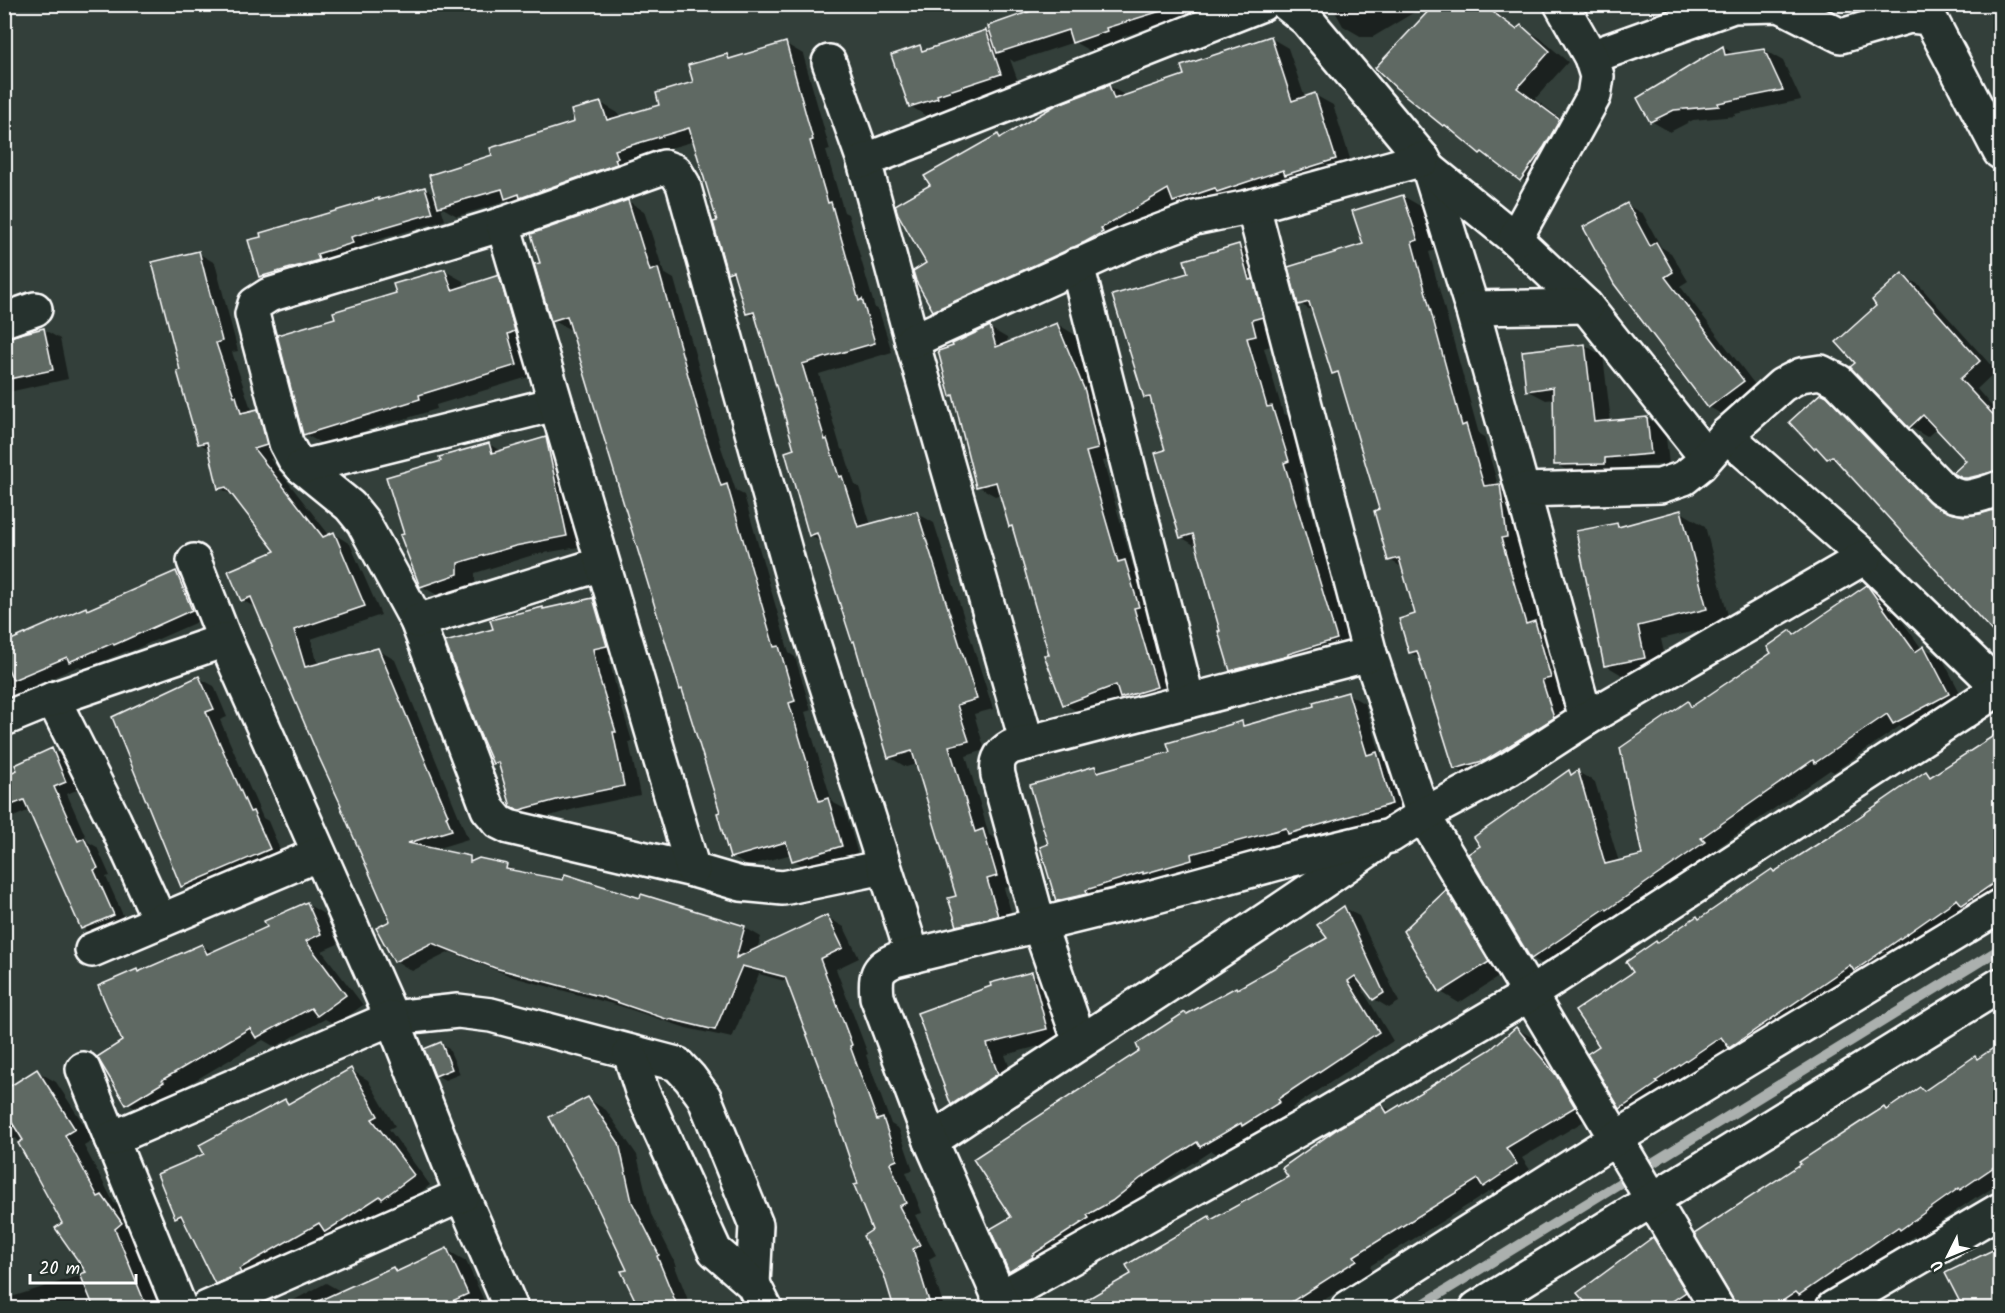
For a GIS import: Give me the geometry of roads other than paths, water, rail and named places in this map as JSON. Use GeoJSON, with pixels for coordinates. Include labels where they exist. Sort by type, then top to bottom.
{"type":"FeatureCollection","features":[{"type":"Feature","properties":{"kind":"street"},"geometry":{"type":"LineString","coordinates":[[864,161],[1262,4]]}},
{"type":"Feature","properties":{"kind":"street"},"geometry":{"type":"LineString","coordinates":[[1287,4],[1307,20],[1426,164],[1515,239],[1586,306],[1715,446],[1865,557],[2000,688],[1530,994],[1001,1304],[931,1141],[877,997],[876,983],[883,965],[895,960],[1390,836]]}},
{"type":"Feature","properties":{"kind":"street"},"geometry":{"type":"LineString","coordinates":[[1515,239],[1594,96],[1597,76],[1591,57],[1561,5]]}},
{"type":"Feature","properties":{"kind":"street"},"geometry":{"type":"LineString","coordinates":[[1591,57],[1733,5],[1780,5],[1841,36],[1910,16],[1930,18],[2001,152]]}},
{"type":"Feature","properties":{"kind":"street"},"geometry":{"type":"LineString","coordinates":[[830,62],[864,161],[912,341],[1027,743]]}},
{"type":"Feature","properties":{"kind":"street"},"geometry":{"type":"LineString","coordinates":[[912,341],[1077,265],[1195,218],[1426,164]]}},
{"type":"Feature","properties":{"kind":"street"},"geometry":{"type":"LineString","coordinates":[[1426,164],[1472,308],[1586,719]]}},
{"type":"Feature","properties":{"kind":"street"},"geometry":{"type":"LineString","coordinates":[[884,867],[783,888],[741,884],[693,870],[509,827],[499,822],[488,809],[417,621],[363,522],[350,506],[302,467],[286,443],[252,314],[255,304],[269,295],[503,224],[664,167],[670,167],[680,177],[683,184],[794,583],[914,956]]}},
{"type":"Feature","properties":{"kind":"street"},"geometry":{"type":"LineString","coordinates":[[1253,206],[1370,654],[1423,815],[1717,1308]]}},
{"type":"Feature","properties":{"kind":"street"},"geometry":{"type":"LineString","coordinates":[[503,224],[693,870]]}},
{"type":"Feature","properties":{"kind":"street"},"geometry":{"type":"LineString","coordinates":[[1077,265],[1188,701]]}},
{"type":"Feature","properties":{"kind":"street"},"geometry":{"type":"LineString","coordinates":[[1472,308],[1586,306]]}},
{"type":"Feature","properties":{"kind":"street"},"geometry":{"type":"LineString","coordinates":[[4,320],[35,309]]}},
{"type":"Feature","properties":{"kind":"street"},"geometry":{"type":"LineString","coordinates":[[1523,490],[1660,486],[1684,478],[1715,446],[1782,385],[1801,375],[1821,372],[1838,381],[1941,488],[1951,495],[1968,498],[2001,488]]}},
{"type":"Feature","properties":{"kind":"street"},"geometry":{"type":"LineString","coordinates":[[302,467],[555,404]]}},
{"type":"Feature","properties":{"kind":"street"},"geometry":{"type":"LineString","coordinates":[[931,1141],[1423,815],[1509,769],[1586,719],[1865,557]]}},
{"type":"Feature","properties":{"kind":"street"},"geometry":{"type":"LineString","coordinates":[[194,561],[225,640],[392,1018],[462,1195],[511,1308]]}},
{"type":"Feature","properties":{"kind":"street"},"geometry":{"type":"LineString","coordinates":[[417,621],[602,564]]}},
{"type":"Feature","properties":{"kind":"street"},"geometry":{"type":"LineString","coordinates":[[4,719],[53,699],[225,640]]}},
{"type":"Feature","properties":{"kind":"street"},"geometry":{"type":"LineString","coordinates":[[1080,1042],[1039,925],[996,765],[1006,750],[1370,654]]}},
{"type":"Feature","properties":{"kind":"street"},"geometry":{"type":"LineString","coordinates":[[53,699],[114,820],[160,921]]}},
{"type":"Feature","properties":{"kind":"street"},"geometry":{"type":"LineString","coordinates":[[92,950],[319,854]]}},
{"type":"Feature","properties":{"kind":"street"},"geometry":{"type":"LineString","coordinates":[[1348,1308],[1615,1139],[2001,906]]}},
{"type":"Feature","properties":{"kind":"street"},"geometry":{"type":"LineString","coordinates":[[1478,1308],[2001,984]]}},
{"type":"Feature","properties":{"kind":"street"},"geometry":{"type":"LineString","coordinates":[[111,1139],[392,1018],[458,1011],[491,1015],[677,1064],[704,1096],[756,1225],[759,1296]]}},
{"type":"Feature","properties":{"kind":"street"},"geometry":{"type":"LineString","coordinates":[[630,1053],[642,1091],[715,1251],[759,1296]]}},
{"type":"Feature","properties":{"kind":"street"},"geometry":{"type":"LineString","coordinates":[[83,1070],[180,1308]]}},
{"type":"Feature","properties":{"kind":"street"},"geometry":{"type":"LineString","coordinates":[[207,1308],[462,1195]]}},
{"type":"Feature","properties":{"kind":"street"},"geometry":{"type":"LineString","coordinates":[[1833,1308],[2001,1210]]}},
{"type":"Feature","properties":{"kind":"waterway"},"geometry":{"type":"LineString","coordinates":[[1417,1308],[2000,949]]}}]}
